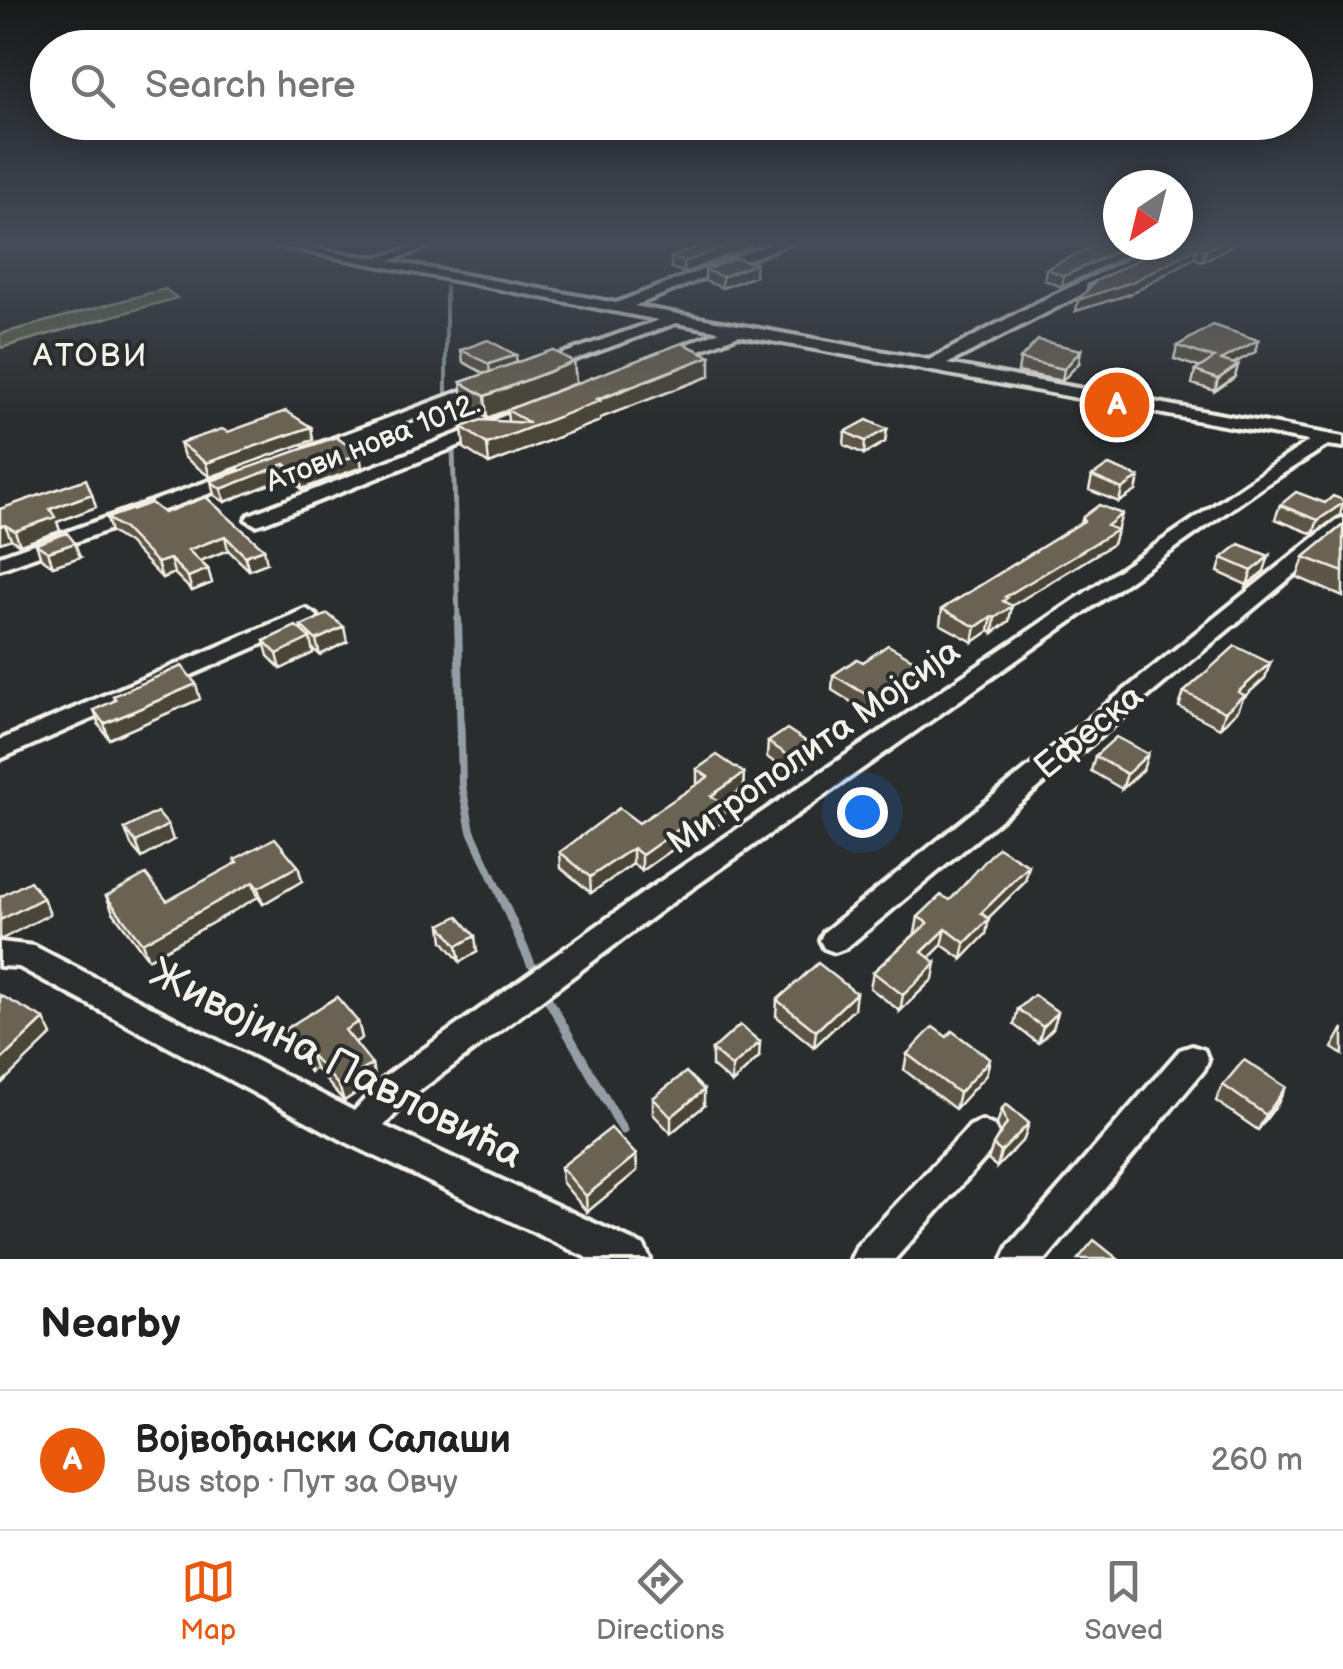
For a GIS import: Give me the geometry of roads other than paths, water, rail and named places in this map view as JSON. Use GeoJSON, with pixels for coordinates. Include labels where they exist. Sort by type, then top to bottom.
{"type":"FeatureCollection","features":[{"type":"Feature","properties":{"kind":"street"},"geometry":{"type":"LineString","coordinates":[[577,301],[1334,441]]}},
{"type":"Feature","properties":{"kind":"street"},"geometry":{"type":"LineString","coordinates":[[616,308],[635,301]]}},
{"type":"Feature","properties":{"kind":"street"},"geometry":{"type":"LineString","coordinates":[[928,367],[1053,301]]}},
{"type":"Feature","properties":{"kind":"street"},"geometry":{"type":"LineString","coordinates":[[289,458],[673,319]]}},
{"type":"Feature","properties":{"kind":"street"},"geometry":{"type":"LineString","coordinates":[[648,365],[734,331]]}},
{"type":"Feature","properties":{"kind":"street","name":"Атови нова 1012."},"geometry":{"type":"LineString","coordinates":[[256,518],[559,400]]}},
{"type":"Feature","properties":{"kind":"street","name":"Митрополита Мојсија"},"geometry":{"type":"LineString","coordinates":[[358,1131],[399,1086],[654,900],[1258,480],[1334,441]]}},
{"type":"Feature","properties":{"kind":"street"},"geometry":{"type":"LineString","coordinates":[[0,563],[253,471]]}},
{"type":"Feature","properties":{"kind":"street","name":"Ефеска"},"geometry":{"type":"LineString","coordinates":[[834,940],[1343,524]]}},
{"type":"Feature","properties":{"kind":"street"},"geometry":{"type":"LineString","coordinates":[[0,750],[306,616]]}},
{"type":"Feature","properties":{"kind":"street","name":"Живојина Павловића"},"geometry":{"type":"LineString","coordinates":[[0,954],[24,955],[358,1131],[618,1256]]}},
{"type":"Feature","properties":{"kind":"street"},"geometry":{"type":"LineString","coordinates":[[1022,1259],[1192,1060]]}},
{"type":"Feature","properties":{"kind":"street"},"geometry":{"type":"LineString","coordinates":[[870,1259],[982,1136]]}},
{"type":"Feature","properties":{"kind":"waterway"},"geometry":{"type":"LineString","coordinates":[[446,301],[446,393]]}},
{"type":"Feature","properties":{"kind":"waterway"},"geometry":{"type":"LineString","coordinates":[[453,449],[458,622]]}},
{"type":"Feature","properties":{"kind":"waterway"},"geometry":{"type":"LineString","coordinates":[[458,619],[462,786],[471,831],[502,899]]}},
{"type":"Feature","properties":{"kind":"waterway"},"geometry":{"type":"LineString","coordinates":[[501,897],[531,964]]}},
{"type":"Feature","properties":{"kind":"waterway"},"geometry":{"type":"LineString","coordinates":[[544,992],[623,1130]]}},
{"type":"Feature","properties":{"kind":"place","name":"Војвођански Салаши"},"geometry":{"type":"Point","coordinates":[1117,405]}},
{"type":"Feature","properties":{"kind":"district","name":"АТОВИ"},"geometry":{"type":"Point","coordinates":[91,356]}}]}
